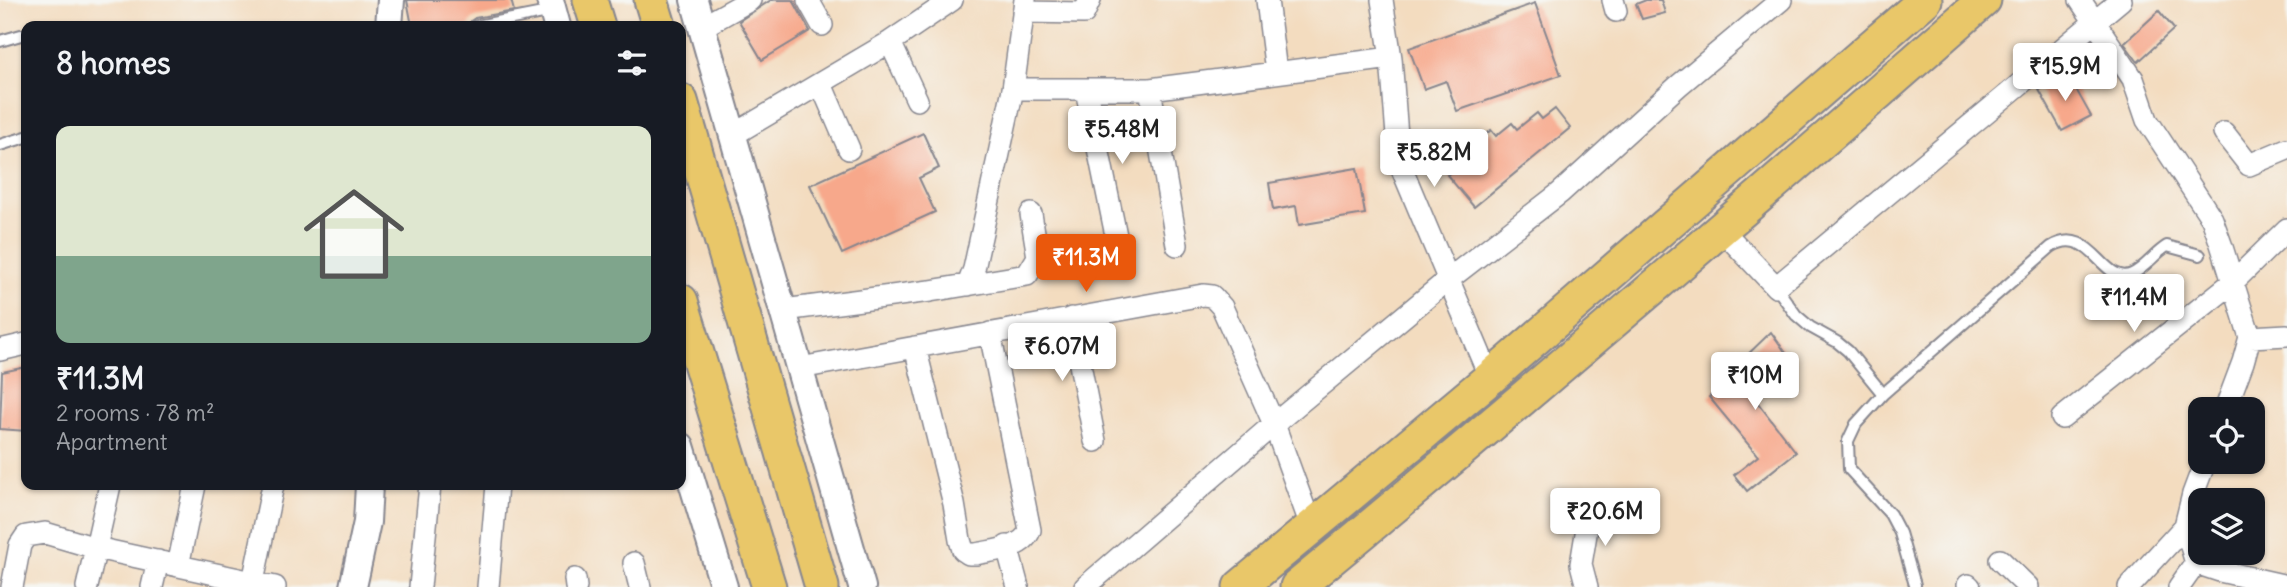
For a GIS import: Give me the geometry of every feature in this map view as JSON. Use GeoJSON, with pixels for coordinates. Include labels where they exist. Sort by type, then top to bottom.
{"type":"FeatureCollection","features":[{"type":"Feature","properties":{"kind":"main road"},"geometry":{"type":"LineString","coordinates":[[590,0],[596,21]]}},
{"type":"Feature","properties":{"kind":"main road"},"geometry":{"type":"LineString","coordinates":[[651,0],[657,21]]}},
{"type":"Feature","properties":{"kind":"main road"},"geometry":{"type":"LineString","coordinates":[[1240,587],[1490,378],[1925,0]]}},
{"type":"Feature","properties":{"kind":"main road"},"geometry":{"type":"LineString","coordinates":[[1313,578],[1722,230],[1984,0]]}},
{"type":"Feature","properties":{"kind":"main road"},"geometry":{"type":"LineString","coordinates":[[686,118],[822,587]]}},
{"type":"Feature","properties":{"kind":"main road"},"geometry":{"type":"LineString","coordinates":[[686,317],[769,587]]}},
{"type":"Feature","properties":{"kind":"street"},"geometry":{"type":"LineString","coordinates":[[389,21],[391,0]]}},
{"type":"Feature","properties":{"kind":"street"},"geometry":{"type":"LineString","coordinates":[[694,0],[862,587]]}},
{"type":"Feature","properties":{"kind":"street"},"geometry":{"type":"LineString","coordinates":[[702,27],[750,0]]}},
{"type":"Feature","properties":{"kind":"street"},"geometry":{"type":"LineString","coordinates":[[808,0],[822,25]]}},
{"type":"Feature","properties":{"kind":"street"},"geometry":{"type":"LineString","coordinates":[[733,135],[890,42],[952,0]]}},
{"type":"Feature","properties":{"kind":"street"},"geometry":{"type":"LineString","coordinates":[[968,285],[974,269],[1013,89],[1024,6],[1084,13],[1090,0]]}},
{"type":"Feature","properties":{"kind":"street"},"geometry":{"type":"LineString","coordinates":[[1267,0],[1276,72]]}},
{"type":"Feature","properties":{"kind":"street"},"geometry":{"type":"LineString","coordinates":[[1382,0],[1391,58],[1399,162],[1490,378]]}},
{"type":"Feature","properties":{"kind":"street"},"geometry":{"type":"LineString","coordinates":[[1085,587],[1274,424],[1449,279],[1560,193],[1678,86],[1781,0]]}},
{"type":"Feature","properties":{"kind":"street"},"geometry":{"type":"LineString","coordinates":[[2080,0],[2133,79],[2147,120],[2212,219],[2249,337],[2230,397]]}},
{"type":"Feature","properties":{"kind":"street"},"geometry":{"type":"LineString","coordinates":[[1722,230],[1776,287],[2121,0]]}},
{"type":"Feature","properties":{"kind":"street"},"geometry":{"type":"LineString","coordinates":[[890,42],[917,100]]}},
{"type":"Feature","properties":{"kind":"street"},"geometry":{"type":"LineString","coordinates":[[1013,89],[1150,89],[1391,58]]}},
{"type":"Feature","properties":{"kind":"street"},"geometry":{"type":"LineString","coordinates":[[821,84],[849,149]]}},
{"type":"Feature","properties":{"kind":"street"},"geometry":{"type":"LineString","coordinates":[[1086,89],[1119,250]]}},
{"type":"Feature","properties":{"kind":"street"},"geometry":{"type":"LineString","coordinates":[[1150,89],[1178,245]]}},
{"type":"Feature","properties":{"kind":"street"},"geometry":{"type":"LineString","coordinates":[[2224,133],[2249,164],[2287,149]]}},
{"type":"Feature","properties":{"kind":"street"},"geometry":{"type":"LineString","coordinates":[[784,310],[1027,275],[1038,257],[1031,214]]}},
{"type":"Feature","properties":{"kind":"street"},"geometry":{"type":"LineString","coordinates":[[2062,418],[2232,283],[2287,229]]}},
{"type":"Feature","properties":{"kind":"street"},"geometry":{"type":"LineString","coordinates":[[800,368],[1203,295],[1212,296],[1222,307],[1274,424],[1311,526]]}},
{"type":"Feature","properties":{"kind":"street"},"geometry":{"type":"LineString","coordinates":[[1072,318],[1095,441]]}},
{"type":"Feature","properties":{"kind":"street"},"geometry":{"type":"LineString","coordinates":[[915,347],[963,550],[976,554],[1026,539],[1030,530],[990,333]]}},
{"type":"Feature","properties":{"kind":"street"},"geometry":{"type":"LineString","coordinates":[[2249,337],[2287,335]]}},
{"type":"Feature","properties":{"kind":"street"},"geometry":{"type":"LineString","coordinates":[[0,349],[21,346]]}},
{"type":"Feature","properties":{"kind":"street"},"geometry":{"type":"LineString","coordinates":[[686,462],[724,587]]}},
{"type":"Feature","properties":{"kind":"street"},"geometry":{"type":"LineString","coordinates":[[2188,533],[2186,526],[2200,474]]}},
{"type":"Feature","properties":{"kind":"street"},"geometry":{"type":"LineString","coordinates":[[87,587],[109,490]]}},
{"type":"Feature","properties":{"kind":"street"},"geometry":{"type":"LineString","coordinates":[[152,587],[168,564],[193,490]]}},
{"type":"Feature","properties":{"kind":"street"},"geometry":{"type":"LineString","coordinates":[[253,582],[272,490]]}},
{"type":"Feature","properties":{"kind":"street"},"geometry":{"type":"LineString","coordinates":[[353,587],[367,522],[369,490]]}},
{"type":"Feature","properties":{"kind":"street"},"geometry":{"type":"LineString","coordinates":[[420,587],[430,490]]}},
{"type":"Feature","properties":{"kind":"street"},"geometry":{"type":"LineString","coordinates":[[488,587],[497,490]]}},
{"type":"Feature","properties":{"kind":"street"},"geometry":{"type":"LineString","coordinates":[[1587,587],[1581,564],[1588,522],[1595,507]]}},
{"type":"Feature","properties":{"kind":"street"},"geometry":{"type":"LineString","coordinates":[[2129,587],[2186,526]]}},
{"type":"Feature","properties":{"kind":"street"},"geometry":{"type":"LineString","coordinates":[[12,587],[20,545],[26,536],[45,533],[168,564],[222,581],[253,582],[275,587]]}},
{"type":"Feature","properties":{"kind":"street"},"geometry":{"type":"LineString","coordinates":[[1007,546],[1018,587]]}},
{"type":"Feature","properties":{"kind":"street"},"geometry":{"type":"LineString","coordinates":[[2000,560],[2028,587]]}},
{"type":"Feature","properties":{"kind":"street"},"geometry":{"type":"LineString","coordinates":[[634,563],[640,587]]}},
{"type":"Feature","properties":{"kind":"street"},"geometry":{"type":"LineString","coordinates":[[2179,587],[2195,565]]}},
{"type":"Feature","properties":{"kind":"street"},"geometry":{"type":"LineString","coordinates":[[2202,565],[2287,586]]}},
{"type":"Feature","properties":{"kind":"lane"},"geometry":{"type":"LineString","coordinates":[[504,21],[554,12]]}},
{"type":"Feature","properties":{"kind":"lane"},"geometry":{"type":"LineString","coordinates":[[0,41],[21,35]]}},
{"type":"Feature","properties":{"kind":"lane"},"geometry":{"type":"LineString","coordinates":[[0,145],[21,139]]}},
{"type":"Feature","properties":{"kind":"lane"},"geometry":{"type":"LineString","coordinates":[[1915,585],[1891,514],[1855,477],[1849,469],[1847,459],[1850,433],[1883,394],[2061,240],[2079,242],[2116,273],[2125,275],[2133,274],[2167,246],[2200,255]]}},
{"type":"Feature","properties":{"kind":"lane"},"geometry":{"type":"LineString","coordinates":[[1776,287],[1796,314],[1810,327],[1848,351],[1883,394]]}},
{"type":"Feature","properties":{"kind":"building"},"geometry":{"type":"Polygon","coordinates":[[[407,0],[511,0],[514,11],[471,21],[411,21],[407,0]]]}},
{"type":"Feature","properties":{"kind":"building"},"geometry":{"type":"Polygon","coordinates":[[[771,0],[793,0],[810,31],[762,60],[739,21],[771,0]]]}},
{"type":"Feature","properties":{"kind":"building"},"geometry":{"type":"Polygon","coordinates":[[[1646,0],[1661,0],[1665,13],[1642,19],[1636,4],[1646,0]]]}},
{"type":"Feature","properties":{"kind":"building"},"geometry":{"type":"Polygon","coordinates":[[[1535,3],[1561,75],[1457,111],[1446,81],[1424,89],[1409,48],[1535,3]]]}},
{"type":"Feature","properties":{"kind":"building"},"geometry":{"type":"Polygon","coordinates":[[[2159,11],[2174,29],[2138,62],[2124,43],[2159,11]]]}},
{"type":"Feature","properties":{"kind":"building"},"geometry":{"type":"Polygon","coordinates":[[[2068,75],[2091,116],[2062,131],[2039,90],[2068,75]]]}},
{"type":"Feature","properties":{"kind":"building"},"geometry":{"type":"Polygon","coordinates":[[[1555,109],[1570,128],[1474,207],[1447,175],[1466,160],[1462,155],[1491,130],[1496,136],[1512,123],[1517,129],[1537,113],[1542,119],[1555,109]]]}},
{"type":"Feature","properties":{"kind":"building"},"geometry":{"type":"Polygon","coordinates":[[[923,133],[939,168],[919,178],[935,212],[842,254],[810,185],[923,133]]]}},
{"type":"Feature","properties":{"kind":"building"},"geometry":{"type":"Polygon","coordinates":[[[1357,168],[1365,214],[1299,225],[1296,206],[1273,210],[1269,183],[1357,168]]]}},
{"type":"Feature","properties":{"kind":"building"},"geometry":{"type":"Polygon","coordinates":[[[1771,332],[1788,356],[1751,394],[1796,452],[1747,491],[1734,475],[1758,456],[1709,397],[1748,363],[1744,358],[1771,332]]]}},
{"type":"Feature","properties":{"kind":"building"},"geometry":{"type":"Polygon","coordinates":[[[21,368],[21,431],[0,429],[2,372],[21,368]]]}}]}
